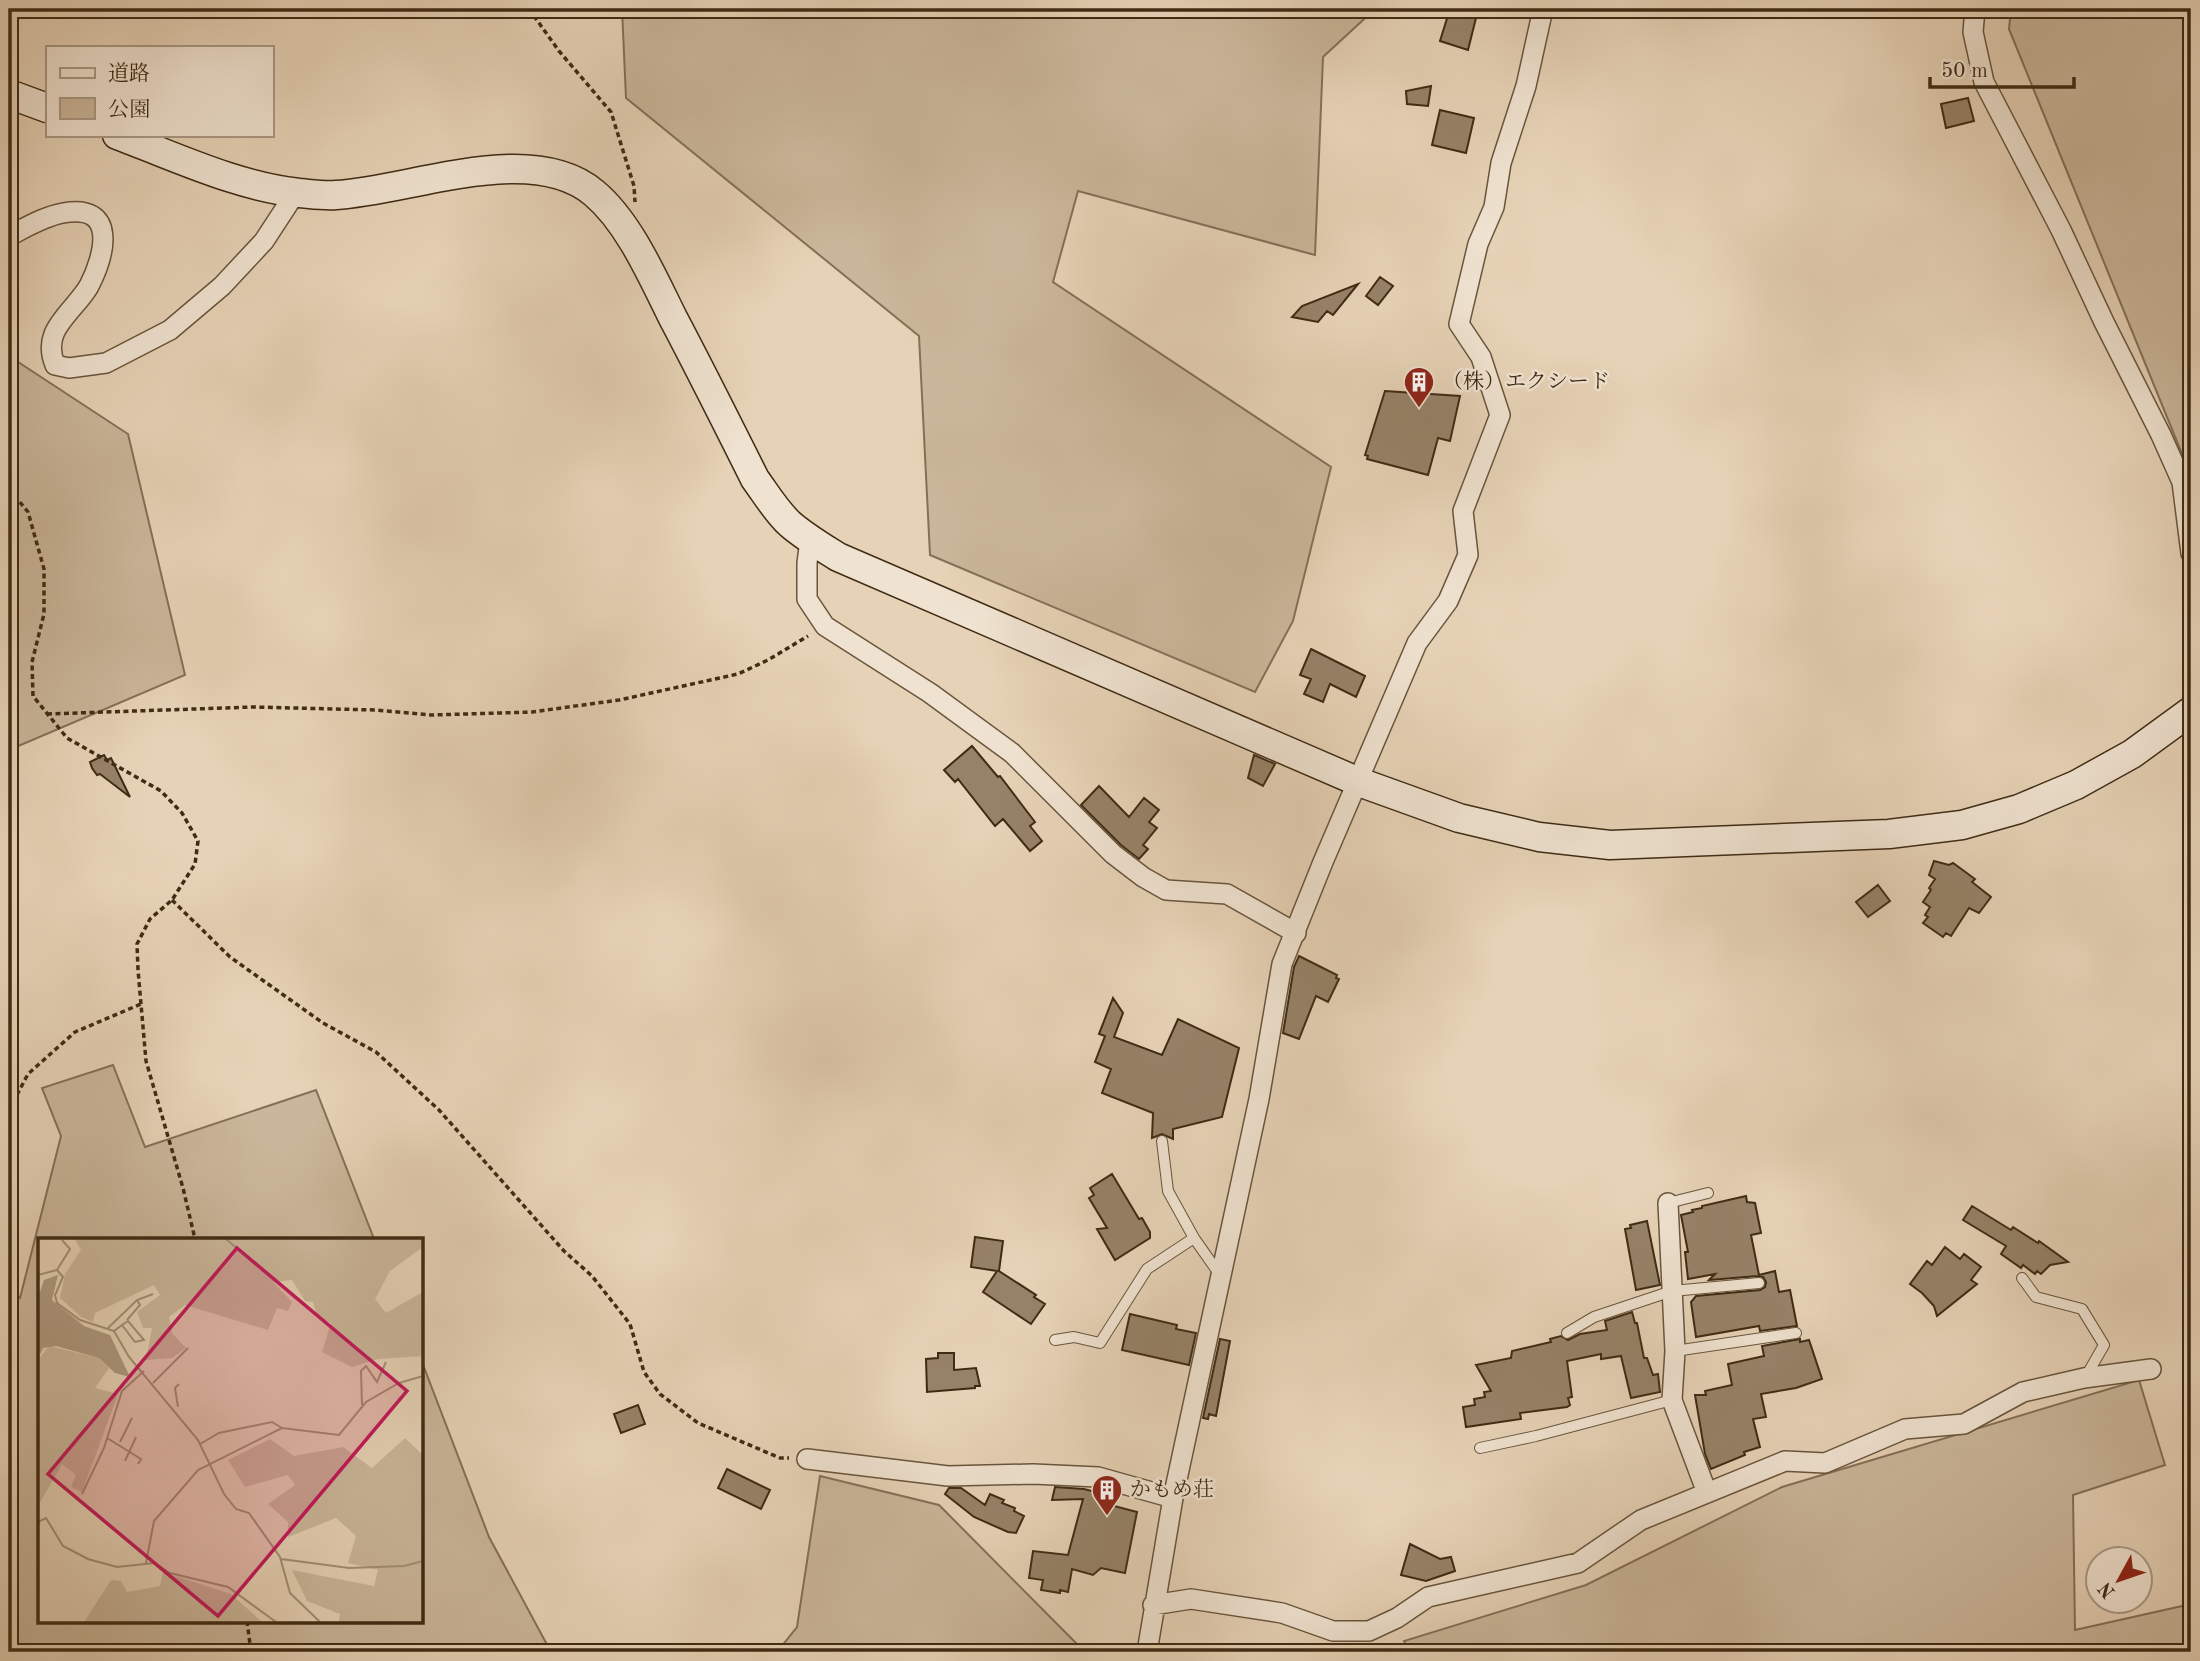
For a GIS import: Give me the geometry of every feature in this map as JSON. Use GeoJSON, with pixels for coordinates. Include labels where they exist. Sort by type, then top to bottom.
{"type":"FeatureCollection","features":[{"type":"Feature","properties":{"kind":"street"},"geometry":{"type":"LineString","coordinates":[[1147,1652],[1172,1499],[1259,1099],[1282,964],[1417,643],[1448,601],[1468,555],[1463,511],[1500,415],[1481,357],[1459,324],[1478,244],[1494,207],[1501,163],[1526,86],[1543,9]]}},
{"type":"Feature","properties":{"kind":"street"},"geometry":{"type":"LineString","coordinates":[[1975,9],[1973,32],[1984,82],[2061,230],[2182,482],[2191,553]]}},
{"type":"Feature","properties":{"kind":"street"},"geometry":{"type":"LineString","coordinates":[[9,93],[46,108]]}},
{"type":"Feature","properties":{"kind":"street"},"geometry":{"type":"LineString","coordinates":[[120,136],[248,183],[296,192],[334,195],[482,170],[547,171],[575,180],[595,193],[618,219],[639,252],[755,479],[790,524],[810,540],[838,557],[1359,782],[1459,818],[1539,837],[1610,845],[1889,835],[1962,825],[2019,809],[2087,779],[2132,754],[2191,711]]}},
{"type":"Feature","properties":{"kind":"street"},"geometry":{"type":"LineString","coordinates":[[9,236],[60,213],[85,213],[94,216],[99,222],[104,242],[100,261],[88,289],[54,333],[51,354],[55,365],[69,368],[106,363],[170,330],[222,286],[264,241],[296,192]]}},
{"type":"Feature","properties":{"kind":"street"},"geometry":{"type":"LineString","coordinates":[[810,540],[807,599],[825,626],[930,693],[1012,753],[1113,854],[1143,877],[1166,890],[1227,894],[1296,933]]}},
{"type":"Feature","properties":{"kind":"street"},"geometry":{"type":"LineString","coordinates":[[1668,1203],[1675,1351],[1672,1400],[1707,1493]]}},
{"type":"Feature","properties":{"kind":"street"},"geometry":{"type":"LineString","coordinates":[[1153,1605],[1191,1599],[1282,1613],[1334,1631],[1369,1631],[1397,1618],[1428,1597],[1578,1563],[1642,1520],[1785,1461],[1825,1463],[1905,1429],[1964,1424],[2023,1392],[2084,1378],[2151,1370]]}},
{"type":"Feature","properties":{"kind":"street"},"geometry":{"type":"LineString","coordinates":[[807,1459],[948,1476],[1033,1474],[1098,1477],[1172,1499]]}},
{"type":"Feature","properties":{"kind":"lane"},"geometry":{"type":"LineString","coordinates":[[1162,1141],[1168,1191],[1194,1238],[1220,1275]]}},
{"type":"Feature","properties":{"kind":"lane"},"geometry":{"type":"LineString","coordinates":[[1668,1203],[1708,1193]]}},
{"type":"Feature","properties":{"kind":"lane"},"geometry":{"type":"LineString","coordinates":[[1055,1340],[1074,1337],[1100,1343],[1147,1269],[1194,1238]]}},
{"type":"Feature","properties":{"kind":"lane"},"geometry":{"type":"LineString","coordinates":[[2022,1278],[2036,1297],[2082,1309],[2104,1345],[2084,1378]]}},
{"type":"Feature","properties":{"kind":"lane"},"geometry":{"type":"LineString","coordinates":[[1567,1333],[1594,1317],[1672,1292],[1759,1283]]}},
{"type":"Feature","properties":{"kind":"lane"},"geometry":{"type":"LineString","coordinates":[[1675,1351],[1796,1333]]}},
{"type":"Feature","properties":{"kind":"lane"},"geometry":{"type":"LineString","coordinates":[[1480,1448],[1672,1400]]}},
{"type":"Feature","properties":{"kind":"path"},"geometry":{"type":"LineString","coordinates":[[529,9],[559,51],[611,112],[634,186],[636,213]]}},
{"type":"Feature","properties":{"kind":"path"},"geometry":{"type":"LineString","coordinates":[[9,489],[28,512],[44,569],[44,614],[32,662],[33,696],[67,738],[161,791],[181,813],[198,841],[195,864],[172,900],[150,919],[137,944],[146,1062],[195,1238]]}},
{"type":"Feature","properties":{"kind":"path"},"geometry":{"type":"LineString","coordinates":[[47,714],[253,707],[375,710],[431,715],[532,712],[619,700],[738,674],[768,660],[825,626]]}},
{"type":"Feature","properties":{"kind":"path"},"geometry":{"type":"LineString","coordinates":[[172,900],[230,957],[323,1023],[376,1052],[439,1110],[556,1242],[592,1276],[629,1324],[644,1372],[660,1394],[698,1423],[780,1458],[807,1459]]}},
{"type":"Feature","properties":{"kind":"path"},"geometry":{"type":"LineString","coordinates":[[9,1110],[28,1074],[75,1032],[141,1004]]}},
{"type":"Feature","properties":{"kind":"path"},"geometry":{"type":"LineString","coordinates":[[247,1622],[251,1652]]}},
{"type":"Feature","properties":{"kind":"green space"},"geometry":{"type":"Polygon","coordinates":[[[622,9],[1375,9],[1323,57],[1315,255],[1078,191],[1053,282],[1331,467],[1293,621],[1255,692],[930,555],[919,336],[626,98],[622,9]]]}},
{"type":"Feature","properties":{"kind":"green space"},"geometry":{"type":"Polygon","coordinates":[[[2011,9],[2191,9],[2191,476],[2009,29],[2011,9]]]}},
{"type":"Feature","properties":{"kind":"green space"},"geometry":{"type":"Polygon","coordinates":[[[9,356],[128,434],[185,675],[9,750],[9,356]]]}},
{"type":"Feature","properties":{"kind":"green space"},"geometry":{"type":"Polygon","coordinates":[[[113,1065],[145,1147],[316,1090],[374,1238],[38,1238],[38,1622],[424,1622],[424,1367],[489,1537],[551,1652],[9,1652],[9,1288],[20,1298],[61,1136],[42,1088],[113,1065]]]}},
{"type":"Feature","properties":{"kind":"green space"},"geometry":{"type":"Polygon","coordinates":[[[2139,1380],[2165,1465],[2073,1495],[2075,1630],[2137,1616],[2154,1616],[2154,1612],[2191,1604],[2191,1652],[1409,1652],[1404,1641],[1586,1585],[1782,1487],[2139,1380]]]}},
{"type":"Feature","properties":{"kind":"green space"},"geometry":{"type":"Polygon","coordinates":[[[820,1476],[939,1505],[1079,1646],[1068,1652],[777,1652],[797,1627],[820,1476]]]}},
{"type":"Feature","properties":{"kind":"building"},"geometry":{"type":"Polygon","coordinates":[[[1449,12],[1476,18],[1468,50],[1440,41],[1449,12]]]}},
{"type":"Feature","properties":{"kind":"building"},"geometry":{"type":"Polygon","coordinates":[[[1431,86],[1428,106],[1407,104],[1406,91],[1431,86]]]}},
{"type":"Feature","properties":{"kind":"building"},"geometry":{"type":"Polygon","coordinates":[[[1968,98],[1974,121],[1946,128],[1941,104],[1968,98]]]}},
{"type":"Feature","properties":{"kind":"building"},"geometry":{"type":"Polygon","coordinates":[[[1440,110],[1474,118],[1466,153],[1432,145],[1440,110]]]}},
{"type":"Feature","properties":{"kind":"building"},"geometry":{"type":"Polygon","coordinates":[[[1380,277],[1393,286],[1378,305],[1366,296],[1380,277]]]}},
{"type":"Feature","properties":{"kind":"building"},"geometry":{"type":"Polygon","coordinates":[[[1358,284],[1333,315],[1327,311],[1318,322],[1292,317],[1302,306],[1358,284]]]}},
{"type":"Feature","properties":{"kind":"building"},"geometry":{"type":"Polygon","coordinates":[[[1385,391],[1460,396],[1450,441],[1438,438],[1428,475],[1367,459],[1368,456],[1365,455],[1385,391]]]}},
{"type":"Feature","properties":{"kind":"building"},"geometry":{"type":"Polygon","coordinates":[[[1311,649],[1365,676],[1356,697],[1330,684],[1323,702],[1304,694],[1311,679],[1300,675],[1311,649]]]}},
{"type":"Feature","properties":{"kind":"building"},"geometry":{"type":"Polygon","coordinates":[[[972,746],[998,777],[1000,776],[1035,822],[1030,826],[1042,841],[1030,851],[1003,819],[995,826],[958,779],[955,782],[944,770],[972,746]]]}},
{"type":"Feature","properties":{"kind":"building"},"geometry":{"type":"Polygon","coordinates":[[[104,755],[107,760],[111,758],[130,797],[100,774],[97,775],[92,768],[90,762],[104,755]]]}},
{"type":"Feature","properties":{"kind":"building"},"geometry":{"type":"Polygon","coordinates":[[[1254,755],[1275,764],[1263,786],[1248,778],[1254,755]]]}},
{"type":"Feature","properties":{"kind":"building"},"geometry":{"type":"Polygon","coordinates":[[[1099,786],[1129,817],[1144,798],[1159,810],[1149,822],[1157,828],[1143,845],[1148,849],[1139,859],[1081,805],[1099,786]]]}},
{"type":"Feature","properties":{"kind":"building"},"geometry":{"type":"Polygon","coordinates":[[[1934,861],[1949,865],[1953,863],[1975,879],[1972,882],[1991,897],[1979,913],[1969,908],[1951,936],[1946,933],[1943,937],[1923,923],[1928,917],[1925,915],[1930,907],[1923,902],[1935,879],[1929,875],[1934,861]]]}},
{"type":"Feature","properties":{"kind":"building"},"geometry":{"type":"Polygon","coordinates":[[[1878,885],[1890,901],[1868,917],[1856,902],[1878,885]]]}},
{"type":"Feature","properties":{"kind":"building"},"geometry":{"type":"Polygon","coordinates":[[[1299,956],[1337,975],[1336,978],[1339,979],[1328,1002],[1316,996],[1299,1039],[1283,1033],[1294,967],[1299,956]]]}},
{"type":"Feature","properties":{"kind":"building"},"geometry":{"type":"Polygon","coordinates":[[[1113,998],[1123,1013],[1114,1037],[1162,1055],[1178,1019],[1239,1048],[1222,1117],[1173,1129],[1173,1139],[1162,1134],[1152,1138],[1153,1113],[1102,1093],[1111,1069],[1095,1062],[1105,1036],[1099,1034],[1113,998]]]}},
{"type":"Feature","properties":{"kind":"building"},"geometry":{"type":"Polygon","coordinates":[[[1112,1174],[1150,1232],[1150,1238],[1115,1260],[1097,1229],[1107,1228],[1089,1198],[1094,1195],[1090,1188],[1112,1174]]]}},
{"type":"Feature","properties":{"kind":"building"},"geometry":{"type":"Polygon","coordinates":[[[1746,1196],[1747,1202],[1755,1203],[1761,1233],[1751,1235],[1759,1275],[1775,1271],[1779,1292],[1790,1290],[1797,1326],[1760,1331],[1759,1326],[1696,1337],[1691,1302],[1696,1296],[1760,1290],[1765,1287],[1766,1282],[1763,1277],[1758,1276],[1709,1280],[1715,1274],[1688,1279],[1685,1252],[1688,1252],[1681,1215],[1702,1206],[1746,1196]]]}},
{"type":"Feature","properties":{"kind":"building"},"geometry":{"type":"Polygon","coordinates":[[[1972,1206],[2011,1230],[2013,1227],[2038,1243],[2039,1241],[2068,1262],[2050,1265],[2041,1274],[2037,1271],[2035,1274],[2023,1265],[2021,1268],[2001,1254],[2006,1246],[1963,1220],[1972,1206]]]}},
{"type":"Feature","properties":{"kind":"building"},"geometry":{"type":"Polygon","coordinates":[[[1647,1221],[1660,1285],[1636,1290],[1625,1229],[1647,1221]]]}},
{"type":"Feature","properties":{"kind":"building"},"geometry":{"type":"Polygon","coordinates":[[[975,1237],[1003,1241],[999,1271],[1045,1304],[1031,1324],[983,1292],[997,1271],[971,1267],[975,1237]]]}},
{"type":"Feature","properties":{"kind":"building"},"geometry":{"type":"Polygon","coordinates":[[[1945,1247],[1960,1259],[1964,1254],[1981,1267],[1971,1280],[1977,1284],[1937,1316],[1934,1306],[1910,1284],[1927,1261],[1932,1265],[1945,1247]]]}},
{"type":"Feature","properties":{"kind":"building"},"geometry":{"type":"Polygon","coordinates":[[[1632,1312],[1644,1358],[1647,1358],[1653,1375],[1658,1374],[1660,1392],[1631,1398],[1621,1356],[1601,1359],[1601,1354],[1567,1361],[1572,1397],[1568,1398],[1570,1405],[1567,1407],[1520,1413],[1521,1419],[1466,1427],[1463,1407],[1475,1405],[1474,1399],[1485,1397],[1484,1392],[1491,1391],[1476,1365],[1511,1358],[1512,1351],[1551,1342],[1550,1339],[1561,1336],[1568,1340],[1580,1334],[1607,1330],[1605,1321],[1632,1312]]]}},
{"type":"Feature","properties":{"kind":"building"},"geometry":{"type":"Polygon","coordinates":[[[1130,1314],[1177,1325],[1176,1329],[1196,1333],[1189,1365],[1122,1350],[1130,1314]]]}},
{"type":"Feature","properties":{"kind":"building"},"geometry":{"type":"Polygon","coordinates":[[[1220,1339],[1230,1341],[1216,1416],[1209,1414],[1208,1419],[1203,1418],[1220,1339]]]}},
{"type":"Feature","properties":{"kind":"building"},"geometry":{"type":"Polygon","coordinates":[[[1800,1339],[1800,1342],[1809,1340],[1822,1379],[1796,1388],[1761,1394],[1766,1417],[1753,1419],[1760,1447],[1711,1469],[1705,1454],[1695,1395],[1706,1395],[1705,1391],[1732,1385],[1728,1364],[1764,1356],[1762,1346],[1800,1339]]]}},
{"type":"Feature","properties":{"kind":"building"},"geometry":{"type":"Polygon","coordinates":[[[938,1353],[954,1353],[954,1370],[976,1368],[980,1386],[927,1392],[926,1359],[938,1358],[938,1353]]]}},
{"type":"Feature","properties":{"kind":"building"},"geometry":{"type":"Polygon","coordinates":[[[638,1405],[645,1424],[621,1433],[614,1414],[638,1405]]]}},
{"type":"Feature","properties":{"kind":"building"},"geometry":{"type":"Polygon","coordinates":[[[727,1469],[770,1490],[761,1509],[718,1488],[727,1469]]]}},
{"type":"Feature","properties":{"kind":"building"},"geometry":{"type":"Polygon","coordinates":[[[1055,1487],[1084,1489],[1107,1495],[1106,1499],[1100,1499],[1099,1502],[1137,1512],[1125,1573],[1101,1568],[1093,1575],[1072,1569],[1068,1592],[1060,1590],[1060,1593],[1041,1590],[1043,1580],[1029,1578],[1033,1551],[1068,1555],[1083,1499],[1052,1500],[1055,1487]]]}},
{"type":"Feature","properties":{"kind":"building"},"geometry":{"type":"Polygon","coordinates":[[[949,1488],[961,1488],[985,1505],[990,1494],[1004,1500],[1002,1503],[1015,1508],[1014,1511],[1024,1516],[1016,1533],[974,1517],[945,1494],[949,1488]]]}},
{"type":"Feature","properties":{"kind":"building"},"geometry":{"type":"Polygon","coordinates":[[[1410,1544],[1440,1559],[1451,1557],[1455,1571],[1426,1581],[1401,1575],[1410,1544]]]}},
{"type":"Feature","properties":{"kind":"place","name":"（株）エクシード"},"geometry":{"type":"Point","coordinates":[1419,409]}},
{"type":"Feature","properties":{"kind":"place","name":"かもめ荘"},"geometry":{"type":"Point","coordinates":[1107,1517]}}]}
